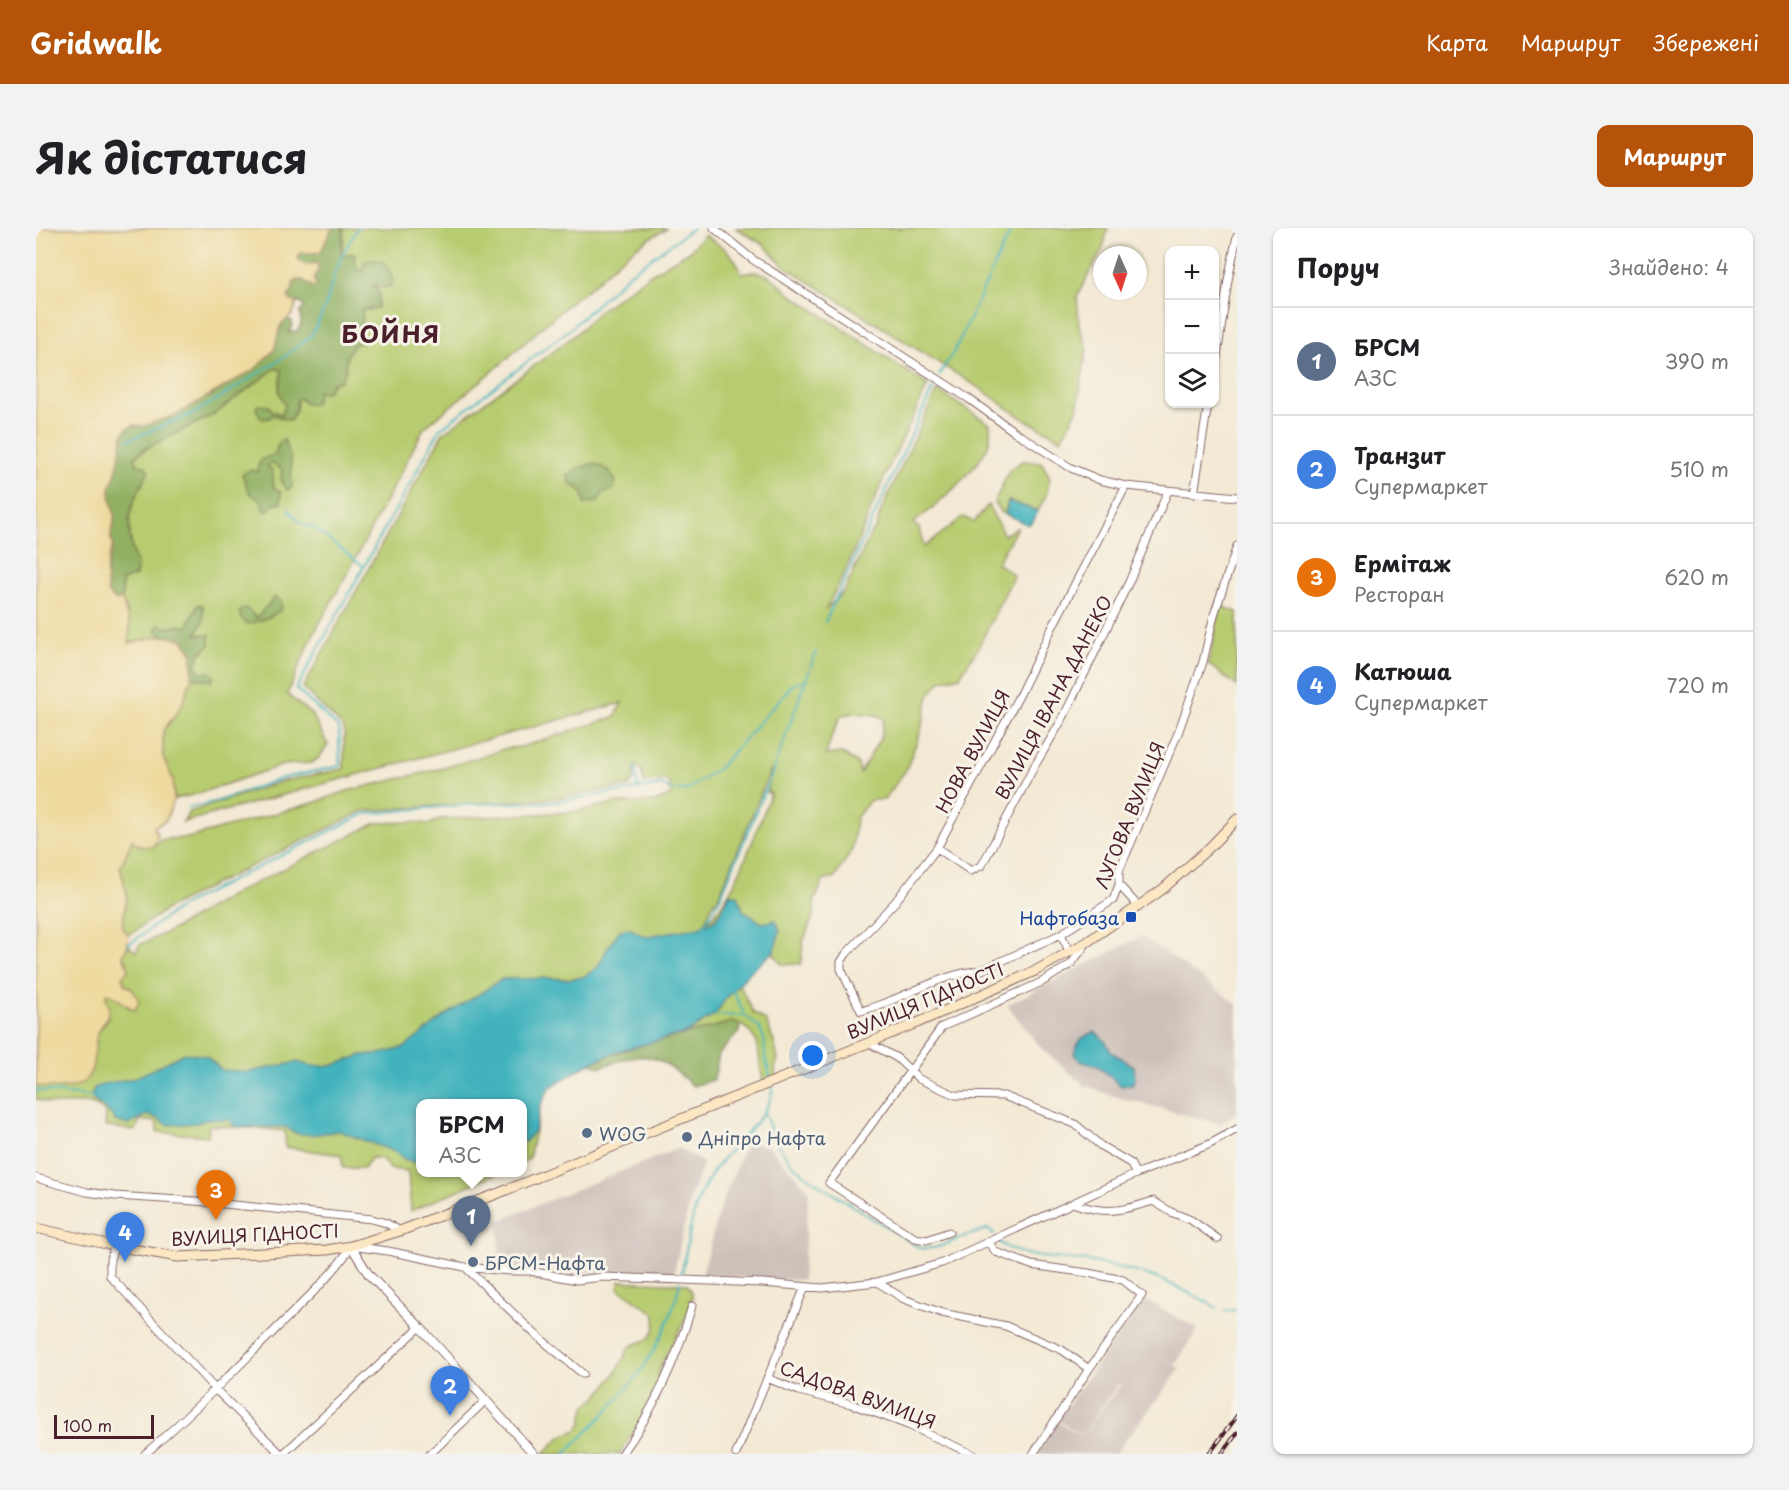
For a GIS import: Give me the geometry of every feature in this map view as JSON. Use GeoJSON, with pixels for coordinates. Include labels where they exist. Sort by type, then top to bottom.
{"type":"FeatureCollection","features":[{"type":"Feature","properties":{"kind":"main road","name":"ВУЛИЦЯ ГІДНОСТІ"},"geometry":{"type":"LineString","coordinates":[[36,1228],[115,1246],[178,1257],[286,1253],[351,1246],[400,1231],[869,1043],[1035,971],[1070,953],[1140,907],[1189,867],[1237,819]]}},
{"type":"Feature","properties":{"kind":"street"},"geometry":{"type":"LineString","coordinates":[[714,228],[752,259],[969,399],[1071,468],[1101,480],[1126,486],[1168,492],[1237,497]]}},
{"type":"Feature","properties":{"kind":"street"},"geometry":{"type":"LineString","coordinates":[[1218,354],[1228,280],[1237,236]]}},
{"type":"Feature","properties":{"kind":"street"},"geometry":{"type":"LineString","coordinates":[[1194,494],[1208,408]]}},
{"type":"Feature","properties":{"kind":"street","name":"НОВА ВУЛИЦЯ"},"geometry":{"type":"LineString","coordinates":[[861,1011],[840,969],[841,962],[895,902],[937,848],[1020,694],[1126,486]]}},
{"type":"Feature","properties":{"kind":"street","name":"ВУЛИЦЯ ІВАНА ДАНЕКО"},"geometry":{"type":"LineString","coordinates":[[937,848],[971,871],[982,865],[1072,699],[1130,582],[1168,492]]}},
{"type":"Feature","properties":{"kind":"street","name":"ЛУГОВА ВУЛИЦЯ"},"geometry":{"type":"LineString","coordinates":[[861,1011],[930,983],[970,971],[982,970],[1060,934],[1113,900],[1119,885],[1119,872],[1178,733],[1203,662],[1214,615],[1237,546]]}},
{"type":"Feature","properties":{"kind":"street"},"geometry":{"type":"LineString","coordinates":[[1119,885],[1140,907]]}},
{"type":"Feature","properties":{"kind":"street"},"geometry":{"type":"LineString","coordinates":[[1060,934],[1070,953]]}},
{"type":"Feature","properties":{"kind":"street"},"geometry":{"type":"LineString","coordinates":[[949,1232],[927,1240],[915,1238],[829,1183],[911,1073],[942,1027],[1042,982],[1071,964],[1088,942]]}},
{"type":"Feature","properties":{"kind":"street"},"geometry":{"type":"LineString","coordinates":[[869,1043],[897,1058],[918,1079],[955,1095],[1004,1096],[1075,1124],[1101,1146],[1130,1162],[1136,1174]]}},
{"type":"Feature","properties":{"kind":"street"},"geometry":{"type":"LineString","coordinates":[[351,1246],[388,1251],[465,1268],[530,1271],[577,1280],[603,1276],[822,1288],[877,1282],[942,1263],[1136,1174],[1210,1144],[1237,1129]]}},
{"type":"Feature","properties":{"kind":"street"},"geometry":{"type":"LineString","coordinates":[[36,1178],[87,1192],[115,1196],[195,1201],[372,1219],[386,1223],[400,1231]]}},
{"type":"Feature","properties":{"kind":"street"},"geometry":{"type":"LineString","coordinates":[[1073,1203],[1092,1210],[1124,1210],[1153,1201],[1191,1220],[1218,1239]]}},
{"type":"Feature","properties":{"kind":"street"},"geometry":{"type":"LineString","coordinates":[[993,1239],[996,1252],[1031,1265],[1123,1280],[1142,1295],[1089,1369],[1033,1454]]}},
{"type":"Feature","properties":{"kind":"street"},"geometry":{"type":"LineString","coordinates":[[115,1246],[110,1259],[110,1276],[215,1389],[282,1454],[420,1328]]}},
{"type":"Feature","properties":{"kind":"street"},"geometry":{"type":"LineString","coordinates":[[145,1454],[296,1310],[343,1260],[351,1246]]}},
{"type":"Feature","properties":{"kind":"street"},"geometry":{"type":"LineString","coordinates":[[351,1246],[369,1275],[534,1454]]}},
{"type":"Feature","properties":{"kind":"street"},"geometry":{"type":"LineString","coordinates":[[465,1268],[535,1334],[583,1374]]}},
{"type":"Feature","properties":{"kind":"street"},"geometry":{"type":"LineString","coordinates":[[877,1282],[904,1299],[942,1313],[1006,1326],[1062,1350],[1089,1369]]}},
{"type":"Feature","properties":{"kind":"street"},"geometry":{"type":"LineString","coordinates":[[736,1454],[805,1287]]}},
{"type":"Feature","properties":{"kind":"street"},"geometry":{"type":"LineString","coordinates":[[622,1454],[649,1411],[683,1337],[692,1306]]}},
{"type":"Feature","properties":{"kind":"street","name":"САДОВА ВУЛИЦЯ"},"geometry":{"type":"LineString","coordinates":[[767,1378],[799,1391],[851,1404],[908,1425],[972,1454]]}},
{"type":"Feature","properties":{"kind":"street"},"geometry":{"type":"LineString","coordinates":[[430,1454],[486,1400]]}},
{"type":"Feature","properties":{"kind":"shaded area"},"geometry":{"type":"Polygon","coordinates":[[[1142,936],[1237,1004],[1237,1112],[1221,1124],[1113,1096],[1084,1085],[1042,1049],[1007,1005],[1142,936]]]}},
{"type":"Feature","properties":{"kind":"shaded area"},"geometry":{"type":"Polygon","coordinates":[[[747,1141],[769,1147],[809,1190],[802,1280],[702,1275],[719,1211],[747,1141]]]}},
{"type":"Feature","properties":{"kind":"shaded area"},"geometry":{"type":"Polygon","coordinates":[[[679,1148],[704,1163],[691,1195],[673,1278],[500,1267],[498,1221],[679,1148]]]}},
{"type":"Feature","properties":{"kind":"shaded area"},"geometry":{"type":"Polygon","coordinates":[[[1144,1299],[1198,1329],[1175,1365],[1164,1359],[1180,1369],[1115,1454],[1036,1454],[1057,1422],[1082,1436],[1121,1384],[1119,1383],[1082,1435],[1057,1420],[1144,1299]]]}},
{"type":"Feature","properties":{"kind":"green space"},"geometry":{"type":"Polygon","coordinates":[[[332,228],[344,230],[341,254],[356,255],[354,260],[358,269],[363,271],[364,262],[379,260],[384,262],[392,278],[392,285],[385,288],[373,285],[379,293],[378,308],[362,310],[363,322],[353,330],[362,343],[356,343],[348,354],[344,373],[339,382],[332,382],[329,390],[323,393],[318,391],[315,404],[306,404],[301,399],[297,399],[296,410],[290,420],[272,415],[270,418],[263,419],[256,408],[258,405],[269,406],[272,411],[281,415],[285,406],[279,391],[282,371],[276,368],[213,415],[143,450],[135,457],[137,465],[145,466],[149,471],[134,500],[130,516],[130,536],[136,576],[122,581],[122,599],[116,601],[108,595],[106,575],[113,545],[111,536],[114,518],[110,489],[123,433],[130,427],[143,426],[212,395],[235,381],[274,350],[276,334],[285,319],[292,321],[293,326],[288,332],[297,331],[301,324],[300,312],[304,308],[302,304],[291,301],[288,297],[293,289],[293,283],[301,280],[313,287],[316,285],[314,279],[316,263],[305,265],[299,261],[298,256],[301,253],[321,251],[332,228]]]}},
{"type":"Feature","properties":{"kind":"green space"},"geometry":{"type":"Polygon","coordinates":[[[342,228],[667,228],[625,256],[424,428],[312,637],[287,694],[312,715],[328,745],[319,758],[311,763],[283,765],[197,794],[174,799],[173,780],[163,757],[163,731],[181,707],[192,677],[200,679],[200,673],[196,667],[200,653],[204,651],[203,634],[196,635],[203,621],[203,605],[198,605],[185,627],[179,625],[156,630],[162,636],[129,643],[130,625],[122,599],[122,581],[136,576],[136,561],[130,539],[130,512],[135,496],[144,480],[135,457],[216,410],[276,368],[282,370],[280,382],[285,406],[282,415],[270,409],[272,415],[290,420],[296,410],[297,399],[318,391],[323,393],[346,371],[345,363],[349,353],[356,343],[361,343],[359,336],[353,333],[353,330],[360,325],[362,310],[371,310],[373,285],[379,285],[392,275],[388,269],[365,269],[363,271],[357,269],[354,260],[341,254],[344,239],[342,228]]]}},
{"type":"Feature","properties":{"kind":"green space"},"geometry":{"type":"Polygon","coordinates":[[[736,228],[1108,228],[1104,246],[1093,246],[1093,266],[1077,296],[1079,326],[1087,347],[1077,410],[1061,439],[1019,416],[984,391],[784,266],[764,245],[736,228]]]}},
{"type":"Feature","properties":{"kind":"green space"},"geometry":{"type":"Polygon","coordinates":[[[704,235],[731,255],[741,273],[757,272],[769,276],[790,294],[928,385],[885,475],[845,572],[825,610],[845,590],[872,531],[876,529],[880,513],[937,390],[990,424],[990,439],[977,464],[967,475],[933,508],[913,523],[919,528],[924,547],[963,517],[974,522],[988,505],[1004,535],[1017,528],[997,563],[1014,575],[978,648],[960,676],[940,681],[929,696],[921,730],[906,770],[884,800],[870,800],[856,818],[852,850],[835,877],[823,881],[814,902],[814,914],[803,942],[801,964],[781,964],[773,952],[739,984],[753,1012],[766,1021],[778,1059],[775,1068],[776,1077],[763,1082],[757,1042],[740,1024],[731,1022],[616,1052],[590,1063],[549,1088],[540,1107],[527,1160],[527,1099],[416,1099],[416,1177],[489,1177],[411,1211],[408,1171],[390,1169],[381,1158],[371,1158],[364,1168],[343,1168],[341,1155],[285,1147],[285,1131],[209,1125],[208,1136],[157,1132],[157,1122],[140,1120],[136,1131],[105,1126],[106,1113],[88,1103],[55,1104],[36,1099],[36,1086],[41,1086],[95,1049],[98,1032],[108,1018],[106,993],[118,997],[128,1007],[133,990],[125,984],[122,977],[127,962],[123,956],[128,945],[136,952],[139,945],[170,931],[237,892],[376,823],[430,824],[441,819],[573,812],[617,803],[654,802],[670,796],[670,784],[665,780],[644,783],[641,770],[635,765],[633,781],[628,786],[558,798],[363,811],[170,907],[129,935],[122,928],[127,894],[120,868],[132,839],[154,846],[163,839],[188,838],[313,803],[347,791],[448,767],[507,748],[521,747],[615,717],[622,703],[183,822],[189,812],[283,781],[344,769],[344,728],[303,688],[443,433],[576,334],[599,311],[654,272],[688,252],[704,235]],[[853,713],[841,716],[826,755],[841,753],[858,764],[860,773],[881,737],[884,719],[876,715],[853,713]],[[771,769],[720,894],[712,905],[704,924],[715,914],[734,883],[771,793],[767,793],[771,769]]]}},
{"type":"Feature","properties":{"kind":"green space"},"geometry":{"type":"Polygon","coordinates":[[[284,439],[291,460],[292,487],[287,490],[281,481],[282,470],[272,463],[267,466],[272,470],[274,488],[281,492],[281,503],[273,504],[267,512],[262,509],[264,504],[249,492],[242,474],[250,470],[258,472],[262,459],[276,454],[277,446],[284,439]]]}},
{"type":"Feature","properties":{"kind":"green space"},"geometry":{"type":"Polygon","coordinates":[[[1023,461],[1041,462],[1050,477],[1047,493],[1038,511],[1008,501],[1005,514],[1002,513],[994,503],[1010,469],[1023,461]]]}},
{"type":"Feature","properties":{"kind":"green space"},"geometry":{"type":"Polygon","coordinates":[[[594,463],[609,471],[616,482],[614,489],[602,494],[598,502],[584,504],[582,493],[570,484],[568,476],[577,469],[594,463]]]}},
{"type":"Feature","properties":{"kind":"green space"},"geometry":{"type":"Polygon","coordinates":[[[275,597],[281,601],[281,610],[277,613],[247,624],[242,619],[239,612],[245,608],[256,618],[275,597]]]}},
{"type":"Feature","properties":{"kind":"green space"},"geometry":{"type":"Polygon","coordinates":[[[198,605],[203,605],[203,621],[196,635],[210,635],[210,645],[200,653],[196,667],[201,673],[209,672],[214,676],[212,681],[192,677],[192,652],[182,639],[162,636],[156,630],[159,624],[169,628],[179,625],[185,627],[198,605]]]}},
{"type":"Feature","properties":{"kind":"green space"},"geometry":{"type":"Polygon","coordinates":[[[1221,606],[1237,612],[1237,686],[1208,664],[1221,606]]]}},
{"type":"Feature","properties":{"kind":"green space"},"geometry":{"type":"Polygon","coordinates":[[[731,1022],[740,1024],[739,1032],[719,1054],[714,1080],[693,1086],[670,1067],[651,1058],[630,1058],[601,1067],[590,1063],[624,1050],[731,1022]]]}},
{"type":"Feature","properties":{"kind":"green space"},"geometry":{"type":"Polygon","coordinates":[[[620,1281],[687,1284],[692,1292],[690,1309],[658,1373],[661,1380],[620,1454],[543,1454],[562,1436],[577,1430],[582,1423],[585,1406],[610,1381],[628,1349],[649,1338],[653,1332],[654,1313],[618,1288],[620,1281]]]}},
{"type":"Feature","properties":{"kind":"sand"},"geometry":{"type":"Polygon","coordinates":[[[36,228],[332,228],[321,251],[301,253],[298,256],[299,261],[305,265],[316,263],[319,267],[314,279],[316,285],[313,287],[303,280],[293,283],[293,289],[288,297],[291,301],[297,302],[293,314],[280,326],[274,350],[255,369],[176,415],[143,426],[135,425],[127,428],[123,433],[110,489],[114,522],[111,536],[113,545],[107,569],[108,594],[116,601],[122,599],[130,625],[129,643],[162,636],[182,639],[192,652],[192,677],[181,707],[163,731],[163,757],[173,780],[174,799],[166,820],[154,827],[158,837],[154,846],[142,847],[132,840],[120,868],[127,894],[122,928],[129,935],[123,956],[129,969],[122,977],[139,1001],[135,1010],[106,993],[108,1014],[97,1035],[92,1068],[83,1082],[69,1088],[36,1086],[36,228]]]}},
{"type":"Feature","properties":{"kind":"water"},"geometry":{"type":"Polygon","coordinates":[[[1008,501],[1038,511],[1033,522],[1028,525],[1005,514],[1008,501]]]}},
{"type":"Feature","properties":{"kind":"water"},"geometry":{"type":"Polygon","coordinates":[[[730,893],[738,895],[743,910],[762,923],[776,920],[780,931],[774,951],[750,972],[727,997],[715,1015],[686,1033],[616,1052],[590,1063],[549,1088],[540,1107],[535,1129],[527,1140],[527,1099],[416,1099],[416,1163],[406,1160],[395,1152],[339,1131],[311,1135],[295,1133],[285,1127],[236,1127],[228,1120],[208,1119],[197,1123],[168,1125],[147,1115],[128,1125],[115,1121],[111,1114],[91,1097],[94,1088],[135,1078],[185,1053],[206,1056],[222,1070],[248,1072],[298,1062],[310,1066],[331,1066],[362,1055],[385,1053],[405,1047],[446,1015],[502,979],[583,977],[598,967],[619,931],[629,928],[646,937],[703,926],[716,918],[730,893]]]}},
{"type":"Feature","properties":{"kind":"water"},"geometry":{"type":"Polygon","coordinates":[[[1095,1032],[1106,1042],[1111,1052],[1134,1066],[1135,1078],[1132,1084],[1121,1086],[1098,1066],[1080,1061],[1074,1054],[1081,1040],[1095,1032]]]}},
{"type":"Feature","properties":{"kind":"waterway"},"geometry":{"type":"LineString","coordinates":[[128,440],[195,413],[284,357],[312,335],[326,305],[334,275],[345,249],[358,228]]}},
{"type":"Feature","properties":{"kind":"waterway"},"geometry":{"type":"LineString","coordinates":[[188,808],[218,801],[283,778],[340,766],[339,728],[296,689],[440,429],[570,329],[629,274],[693,228]]}},
{"type":"Feature","properties":{"kind":"waterway"},"geometry":{"type":"LineString","coordinates":[[939,375],[955,350],[1012,228]]}},
{"type":"Feature","properties":{"kind":"waterway"},"geometry":{"type":"LineString","coordinates":[[825,622],[933,388]]}},
{"type":"Feature","properties":{"kind":"waterway"},"geometry":{"type":"LineString","coordinates":[[288,509],[301,523],[314,528],[363,566]]}},
{"type":"Feature","properties":{"kind":"waterway"},"geometry":{"type":"LineString","coordinates":[[704,926],[721,896],[771,776],[816,652]]}},
{"type":"Feature","properties":{"kind":"waterway"},"geometry":{"type":"LineString","coordinates":[[128,945],[181,906],[364,814],[474,804],[554,802],[662,785],[670,790],[688,790],[721,766],[794,683],[806,680]]}},
{"type":"Feature","properties":{"kind":"waterway"},"geometry":{"type":"LineString","coordinates":[[635,767],[638,788]]}},
{"type":"Feature","properties":{"kind":"waterway"},"geometry":{"type":"LineString","coordinates":[[732,989],[745,1016],[759,1027],[764,1038],[765,1057],[771,1079]]}},
{"type":"Feature","properties":{"kind":"waterway"},"geometry":{"type":"LineString","coordinates":[[715,1015],[745,1016]]}},
{"type":"Feature","properties":{"kind":"waterway"},"geometry":{"type":"LineString","coordinates":[[681,1277],[693,1216],[704,1188],[722,1160],[762,1115],[772,1095],[772,1085]]}},
{"type":"Feature","properties":{"kind":"waterway"},"geometry":{"type":"LineString","coordinates":[[36,1090],[92,1097]]}},
{"type":"Feature","properties":{"kind":"waterway"},"geometry":{"type":"LineString","coordinates":[[764,1112],[775,1141],[793,1165],[821,1186],[920,1248],[936,1247],[988,1229],[994,1234]]}},
{"type":"Feature","properties":{"kind":"waterway"},"geometry":{"type":"LineString","coordinates":[[998,1241],[1006,1247],[1027,1254],[1087,1261],[1141,1273],[1180,1288],[1217,1308]]}},
{"type":"Feature","properties":{"kind":"waterway"},"geometry":{"type":"LineString","coordinates":[[565,1454],[603,1416],[636,1377],[663,1334],[680,1282]]}},
{"type":"Feature","properties":{"kind":"waterway"},"geometry":{"type":"LineString","coordinates":[[1224,1311],[1237,1310]]}},
{"type":"Feature","properties":{"kind":"railway"},"geometry":{"type":"LineString","coordinates":[[1209,1454],[1237,1416]]}},
{"type":"Feature","properties":{"kind":"railway"},"geometry":{"type":"LineString","coordinates":[[1222,1454],[1237,1433]]}},
{"type":"Feature","properties":{"kind":"place","name":"Нафтобаза"},"geometry":{"type":"Point","coordinates":[1131,917]}},
{"type":"Feature","properties":{"kind":"place","name":"WOG"},"geometry":{"type":"Point","coordinates":[587,1133]}},
{"type":"Feature","properties":{"kind":"place","name":"Дніпро Нафта"},"geometry":{"type":"Point","coordinates":[687,1137]}},
{"type":"Feature","properties":{"kind":"place","name":"Ермітаж"},"geometry":{"type":"Point","coordinates":[216,1220]}},
{"type":"Feature","properties":{"kind":"place","name":"БРСМ"},"geometry":{"type":"Point","coordinates":[471,1246]}},
{"type":"Feature","properties":{"kind":"place","name":"Катюша"},"geometry":{"type":"Point","coordinates":[125,1262]}},
{"type":"Feature","properties":{"kind":"place","name":"БРСМ-Нафта"},"geometry":{"type":"Point","coordinates":[473,1262]}},
{"type":"Feature","properties":{"kind":"place","name":"Транзит"},"geometry":{"type":"Point","coordinates":[450,1416]}},
{"type":"Feature","properties":{"kind":"district","name":"БОЙНЯ"},"geometry":{"type":"Point","coordinates":[391,333]}}]}
